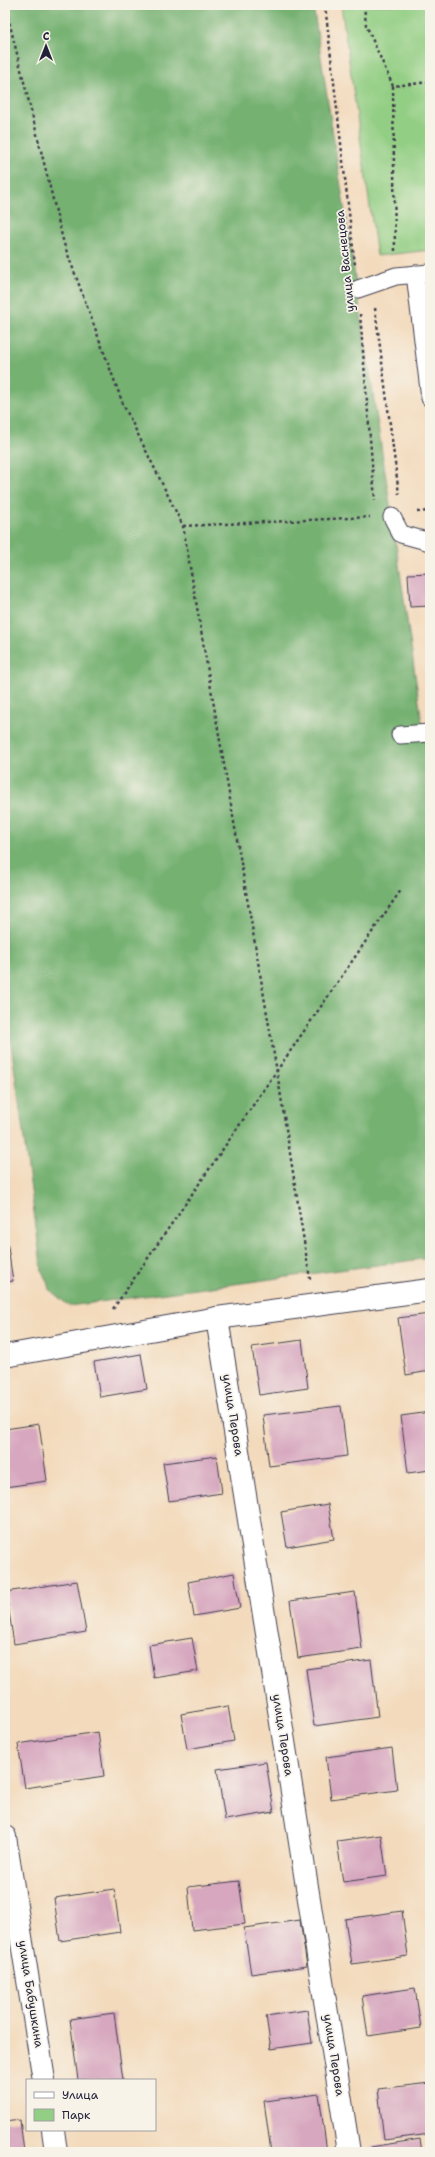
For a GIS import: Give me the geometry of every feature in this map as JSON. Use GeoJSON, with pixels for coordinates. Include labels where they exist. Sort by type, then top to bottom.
{"type":"FeatureCollection","features":[{"type":"Feature","properties":{"kind":"street"},"geometry":{"type":"LineString","coordinates":[[5,1356],[217,1318],[430,1290]]}},
{"type":"Feature","properties":{"kind":"street","name":"улица Перова"},"geometry":{"type":"LineString","coordinates":[[217,1318],[350,2152]]}},
{"type":"Feature","properties":{"kind":"street","name":"улица Бабушкина"},"geometry":{"type":"LineString","coordinates":[[5,1837],[44,2079]]}},
{"type":"Feature","properties":{"kind":"street"},"geometry":{"type":"LineString","coordinates":[[53,2131],[56,2152]]}},
{"type":"Feature","properties":{"kind":"lane"},"geometry":{"type":"LineString","coordinates":[[358,289],[396,276],[423,274],[430,398]]}},
{"type":"Feature","properties":{"kind":"lane"},"geometry":{"type":"LineString","coordinates":[[384,517],[401,534],[430,542]]}},
{"type":"Feature","properties":{"kind":"lane"},"geometry":{"type":"LineString","coordinates":[[400,736],[430,733]]}},
{"type":"Feature","properties":{"kind":"path"},"geometry":{"type":"LineString","coordinates":[[5,5],[64,244],[123,404],[183,526],[277,1072],[314,1306]]}},
{"type":"Feature","properties":{"kind":"path","name":"улица Васнецова"},"geometry":{"type":"LineString","coordinates":[[326,5],[358,289],[375,501]]}},
{"type":"Feature","properties":{"kind":"path"},"geometry":{"type":"LineString","coordinates":[[364,5],[366,25],[393,86],[396,276],[393,293],[375,307],[400,497]]}},
{"type":"Feature","properties":{"kind":"path"},"geometry":{"type":"LineString","coordinates":[[393,86],[430,82]]}},
{"type":"Feature","properties":{"kind":"path"},"geometry":{"type":"LineString","coordinates":[[414,512],[430,511]]}},
{"type":"Feature","properties":{"kind":"path"},"geometry":{"type":"LineString","coordinates":[[183,526],[384,517]]}},
{"type":"Feature","properties":{"kind":"path"},"geometry":{"type":"LineString","coordinates":[[92,1341],[401,890]]}},
{"type":"Feature","properties":{"kind":"green space"},"geometry":{"type":"Polygon","coordinates":[[[5,5],[313,5],[392,517],[430,777],[430,1258],[69,1306],[51,1291],[42,1271],[5,1000],[5,5]]]}},
{"type":"Feature","properties":{"kind":"green space"},"geometry":{"type":"Polygon","coordinates":[[[341,5],[430,5],[430,250],[377,256],[341,5]]]}},
{"type":"Feature","properties":{"kind":"building"},"geometry":{"type":"Polygon","coordinates":[[[430,573],[430,606],[410,607],[408,574],[430,573]]]}},
{"type":"Feature","properties":{"kind":"building"},"geometry":{"type":"Polygon","coordinates":[[[5,1227],[13,1281],[5,1282],[5,1227]]]}},
{"type":"Feature","properties":{"kind":"building"},"geometry":{"type":"Polygon","coordinates":[[[430,1314],[430,1371],[406,1375],[398,1318],[430,1314]]]}},
{"type":"Feature","properties":{"kind":"building"},"geometry":{"type":"Polygon","coordinates":[[[302,1340],[308,1388],[259,1395],[252,1347],[302,1340]]]}},
{"type":"Feature","properties":{"kind":"building"},"geometry":{"type":"Polygon","coordinates":[[[141,1354],[147,1389],[100,1397],[94,1362],[141,1354]]]}},
{"type":"Feature","properties":{"kind":"building"},"geometry":{"type":"Polygon","coordinates":[[[341,1406],[347,1456],[269,1466],[263,1415],[341,1406]]]}},
{"type":"Feature","properties":{"kind":"building"},"geometry":{"type":"Polygon","coordinates":[[[430,1412],[430,1470],[408,1473],[401,1416],[430,1412]]]}},
{"type":"Feature","properties":{"kind":"building"},"geometry":{"type":"Polygon","coordinates":[[[39,1424],[47,1481],[5,1487],[5,1429],[39,1424]]]}},
{"type":"Feature","properties":{"kind":"building"},"geometry":{"type":"Polygon","coordinates":[[[217,1456],[222,1493],[169,1501],[163,1463],[217,1456]]]}},
{"type":"Feature","properties":{"kind":"building"},"geometry":{"type":"Polygon","coordinates":[[[328,1504],[334,1539],[287,1547],[281,1512],[328,1504]]]}},
{"type":"Feature","properties":{"kind":"building"},"geometry":{"type":"Polygon","coordinates":[[[234,1573],[240,1608],[194,1616],[188,1582],[234,1573]]]}},
{"type":"Feature","properties":{"kind":"building"},"geometry":{"type":"Polygon","coordinates":[[[77,1581],[86,1632],[14,1644],[6,1592],[77,1581]]]}},
{"type":"Feature","properties":{"kind":"building"},"geometry":{"type":"Polygon","coordinates":[[[355,1592],[362,1649],[298,1658],[290,1601],[355,1592]]]}},
{"type":"Feature","properties":{"kind":"building"},"geometry":{"type":"Polygon","coordinates":[[[192,1638],[198,1671],[154,1678],[149,1645],[192,1638]]]}},
{"type":"Feature","properties":{"kind":"building"},"geometry":{"type":"Polygon","coordinates":[[[371,1660],[378,1717],[314,1726],[306,1669],[371,1660]]]}},
{"type":"Feature","properties":{"kind":"building"},"geometry":{"type":"Polygon","coordinates":[[[228,1706],[234,1741],[187,1749],[181,1714],[228,1706]]]}},
{"type":"Feature","properties":{"kind":"building"},"geometry":{"type":"Polygon","coordinates":[[[98,1732],[104,1776],[25,1788],[18,1744],[98,1732]]]}},
{"type":"Feature","properties":{"kind":"building"},"geometry":{"type":"Polygon","coordinates":[[[392,1748],[397,1790],[331,1799],[326,1757],[392,1748]]]}},
{"type":"Feature","properties":{"kind":"building"},"geometry":{"type":"Polygon","coordinates":[[[266,1762],[274,1812],[225,1820],[217,1769],[266,1762]]]}},
{"type":"Feature","properties":{"kind":"building"},"geometry":{"type":"Polygon","coordinates":[[[381,1835],[387,1876],[343,1882],[337,1841],[381,1835]]]}},
{"type":"Feature","properties":{"kind":"building"},"geometry":{"type":"Polygon","coordinates":[[[239,1881],[245,1924],[192,1930],[188,1887],[239,1881]]]}},
{"type":"Feature","properties":{"kind":"building"},"geometry":{"type":"Polygon","coordinates":[[[114,1889],[120,1932],[60,1941],[54,1898],[114,1889]]]}},
{"type":"Feature","properties":{"kind":"building"},"geometry":{"type":"Polygon","coordinates":[[[402,1911],[408,1956],[352,1964],[345,1919],[402,1911]]]}},
{"type":"Feature","properties":{"kind":"building"},"geometry":{"type":"Polygon","coordinates":[[[300,1920],[307,1966],[251,1974],[244,1928],[300,1920]]]}},
{"type":"Feature","properties":{"kind":"building"},"geometry":{"type":"Polygon","coordinates":[[[415,1988],[421,2028],[368,2036],[362,1996],[415,1988]]]}},
{"type":"Feature","properties":{"kind":"building"},"geometry":{"type":"Polygon","coordinates":[[[307,2010],[312,2043],[271,2049],[266,2016],[307,2010]]]}},
{"type":"Feature","properties":{"kind":"building"},"geometry":{"type":"Polygon","coordinates":[[[114,2013],[123,2079],[78,2079],[70,2019],[114,2013]]]}},
{"type":"Feature","properties":{"kind":"building"},"geometry":{"type":"Polygon","coordinates":[[[430,2083],[430,2134],[384,2140],[378,2089],[430,2083]]]}},
{"type":"Feature","properties":{"kind":"building"},"geometry":{"type":"Polygon","coordinates":[[[319,2094],[327,2152],[271,2152],[264,2101],[319,2094]]]}},
{"type":"Feature","properties":{"kind":"building"},"geometry":{"type":"Polygon","coordinates":[[[20,2120],[24,2152],[5,2152],[5,2122],[20,2120]]]}},
{"type":"Feature","properties":{"kind":"building"},"geometry":{"type":"Polygon","coordinates":[[[420,2139],[422,2152],[372,2152],[371,2147],[420,2139]]]}}]}
